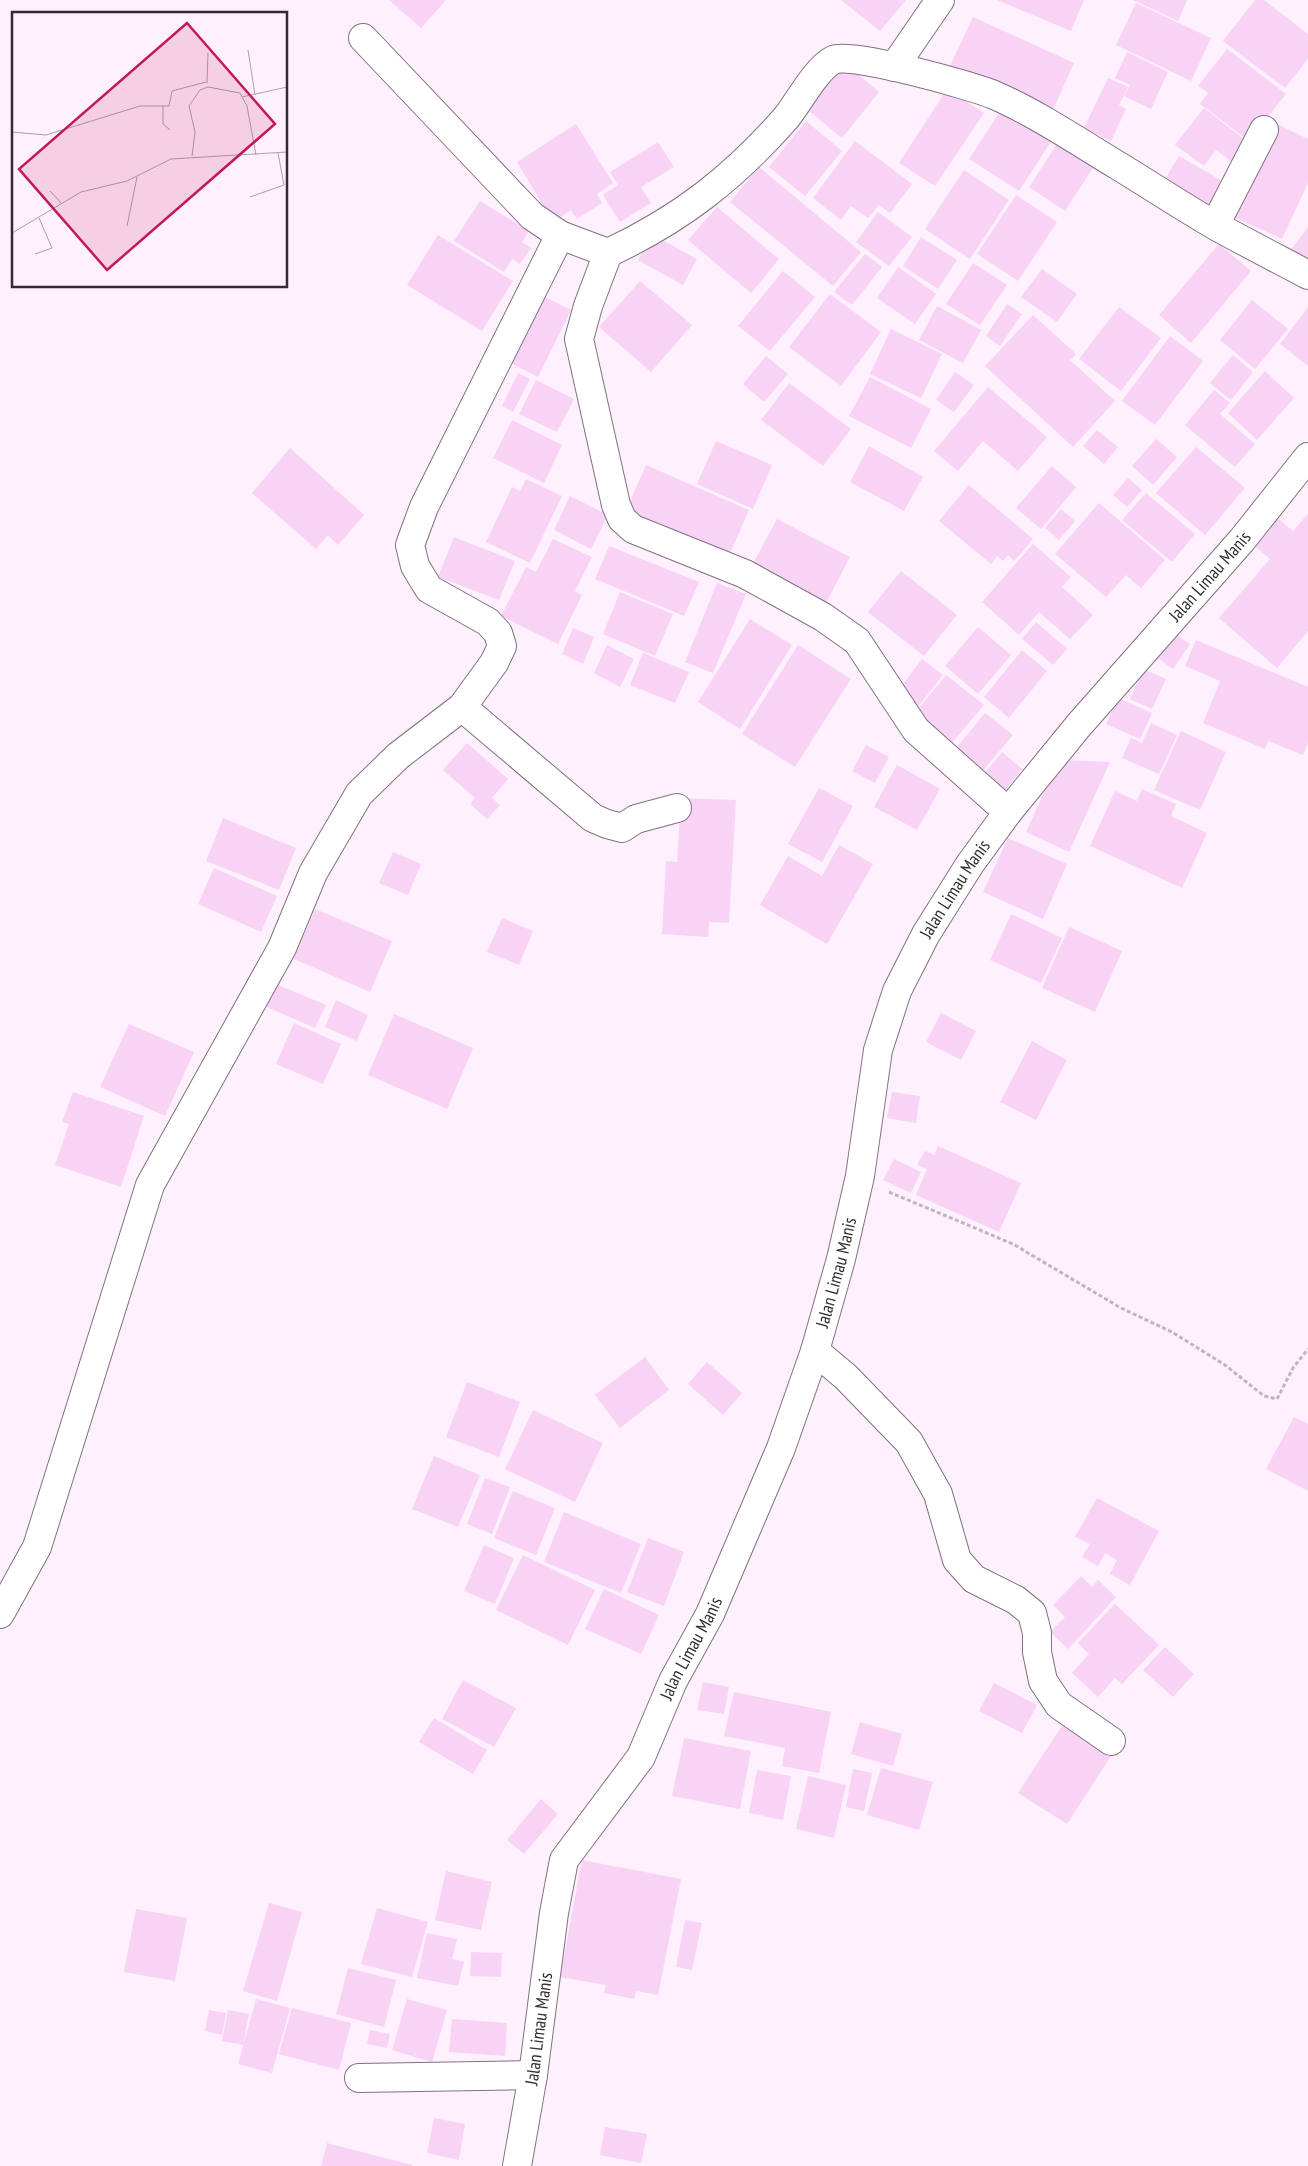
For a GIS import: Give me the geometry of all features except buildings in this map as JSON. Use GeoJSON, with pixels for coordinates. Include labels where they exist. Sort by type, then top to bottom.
{"type":"FeatureCollection","features":[{"type":"Feature","properties":{"kind":"street"},"geometry":{"type":"LineString","coordinates":[[894,66],[940,0]]}},
{"type":"Feature","properties":{"kind":"street"},"geometry":{"type":"LineString","coordinates":[[363,38],[532,216],[560,235],[608,253]]}},
{"type":"Feature","properties":{"kind":"street"},"geometry":{"type":"LineString","coordinates":[[1008,812],[916,730],[857,641],[823,617],[745,574],[633,529],[622,519],[616,505],[579,339],[588,306],[608,253],[684,212],[727,179],[786,117],[824,68],[834,59],[858,58],[994,94],[1066,134],[1215,225],[1308,275]]}},
{"type":"Feature","properties":{"kind":"street"},"geometry":{"type":"LineString","coordinates":[[1215,225],[1264,130]]}},
{"type":"Feature","properties":{"kind":"street"},"geometry":{"type":"LineString","coordinates":[[0,1614],[37,1548],[150,1185],[282,948],[313,873],[359,794],[398,756],[462,707],[494,664],[502,646],[498,633],[488,622],[429,589],[415,566],[410,545],[424,507],[560,235]]}},
{"type":"Feature","properties":{"kind":"street","name":"Jalan Limau Manis"},"geometry":{"type":"LineString","coordinates":[[517,2166],[533,2075],[554,1913],[564,1860],[641,1757],[673,1681],[710,1614],[782,1448],[815,1351],[841,1259],[860,1176],[878,1050],[898,991],[926,934],[970,864],[1008,812],[1103,697],[1242,540],[1308,457]]}},
{"type":"Feature","properties":{"kind":"street"},"geometry":{"type":"LineString","coordinates":[[462,707],[593,818],[622,828],[636,819],[677,808]]}},
{"type":"Feature","properties":{"kind":"street"},"geometry":{"type":"LineString","coordinates":[[815,1351],[846,1377],[910,1442],[938,1494],[957,1560],[974,1579],[1016,1600],[1032,1613],[1038,1633],[1037,1652],[1043,1681],[1059,1705],[1111,1741]]}},
{"type":"Feature","properties":{"kind":"street"},"geometry":{"type":"LineString","coordinates":[[359,2078],[533,2075]]}},
{"type":"Feature","properties":{"kind":"path"},"geometry":{"type":"LineString","coordinates":[[860,1176],[896,1196],[1013,1244],[1121,1308],[1172,1332],[1225,1365],[1264,1396],[1277,1399],[1292,1368],[1308,1349]]}}]}
